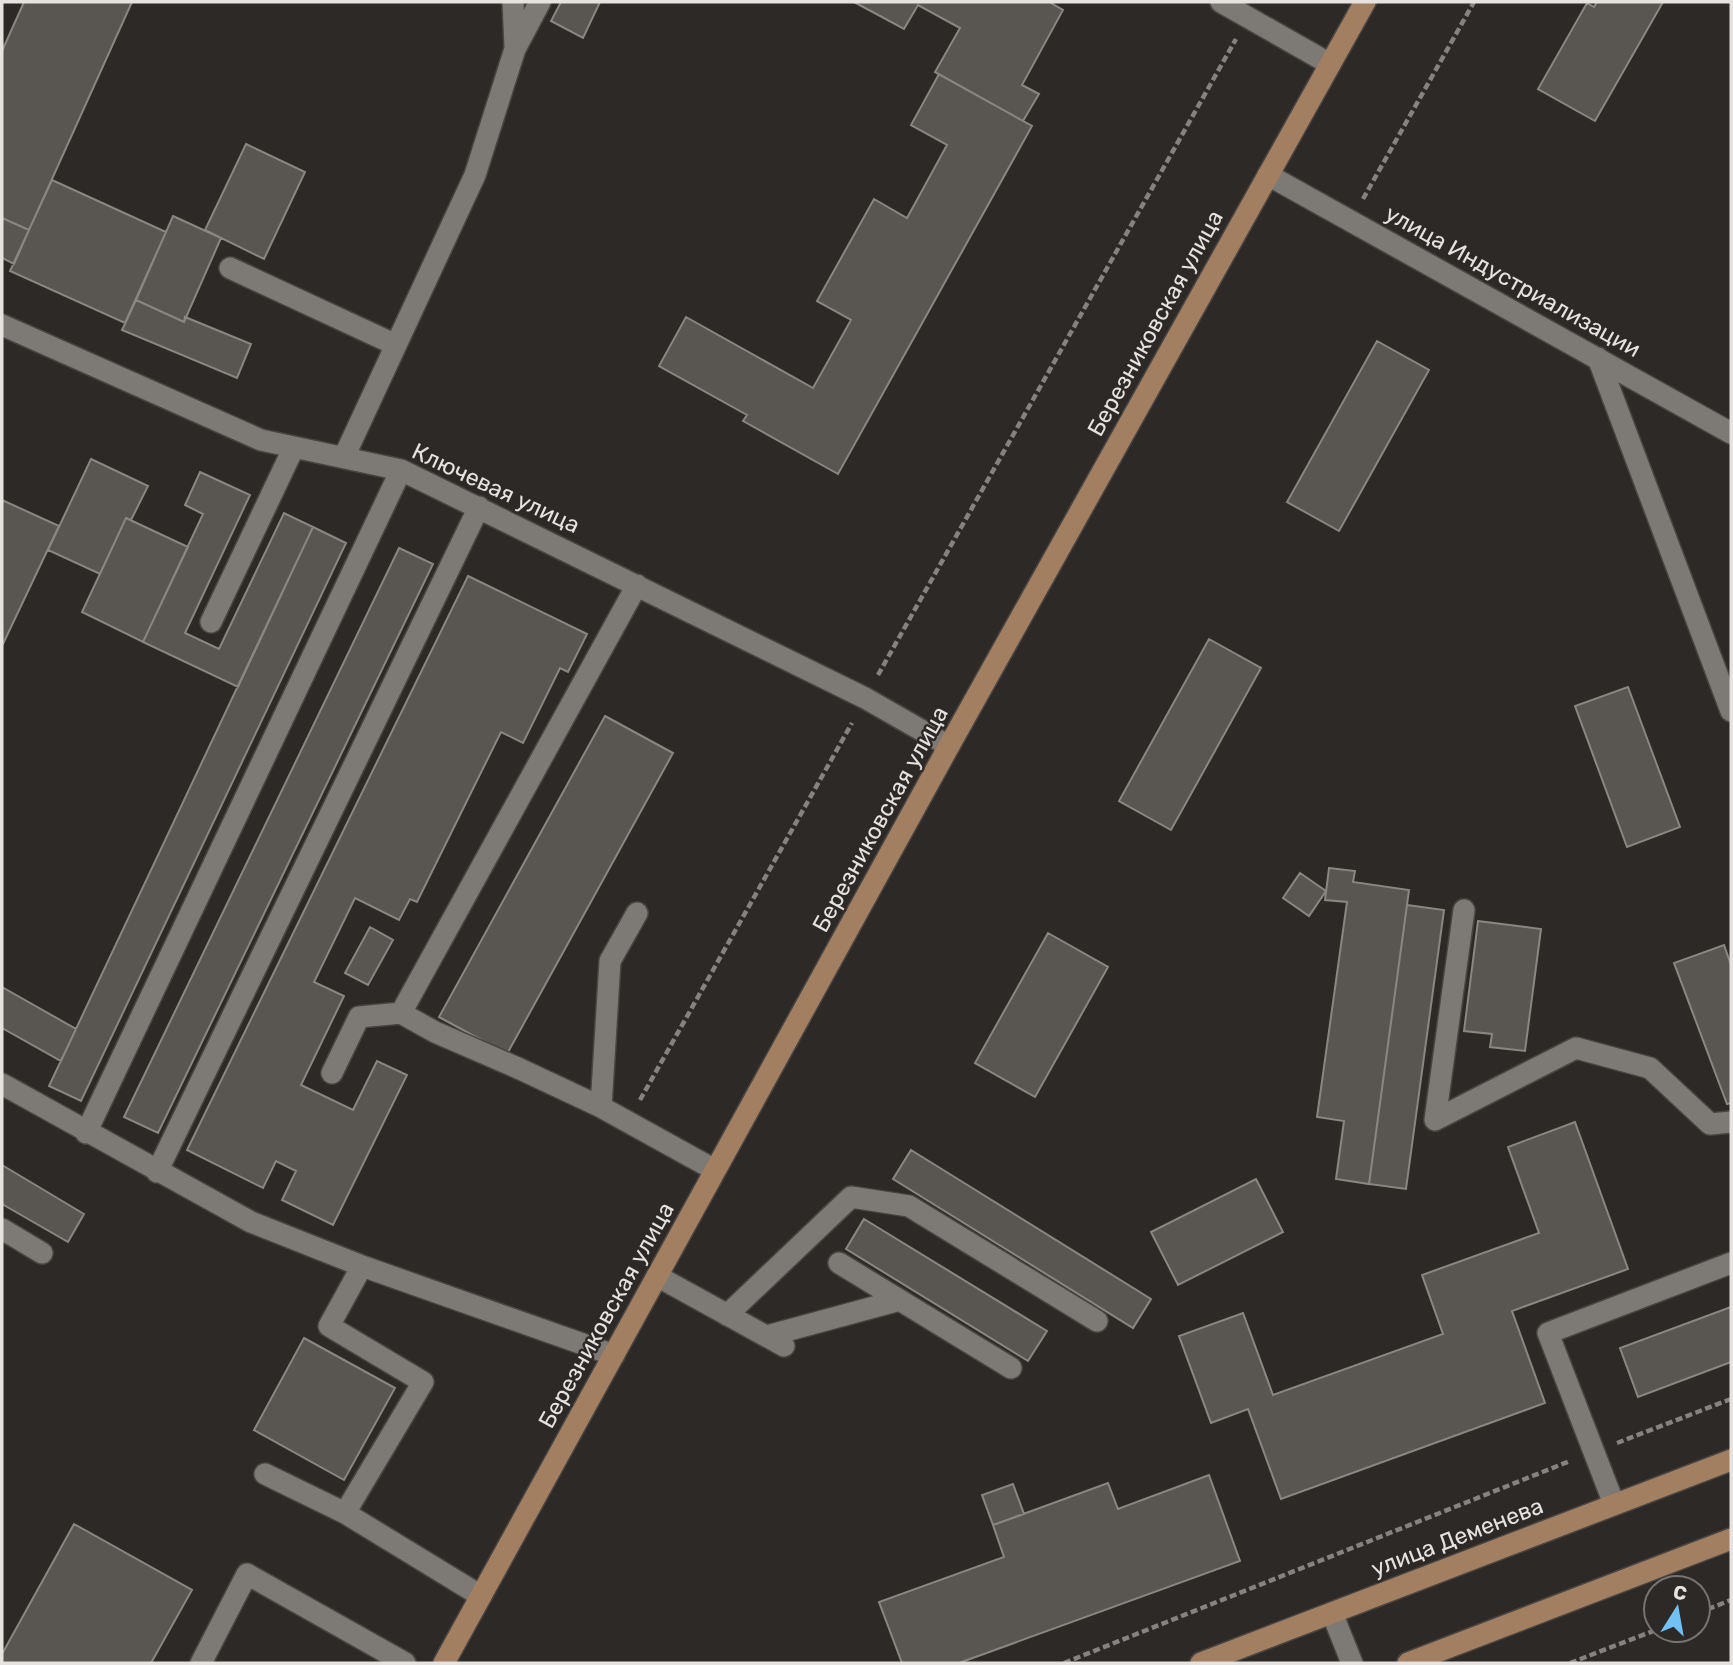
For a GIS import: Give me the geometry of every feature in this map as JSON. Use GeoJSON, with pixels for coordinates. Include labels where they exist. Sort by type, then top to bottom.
{"type":"FeatureCollection","features":[{"type":"Feature","properties":{"kind":"main road","name":"Березниковская улица"},"geometry":{"type":"LineString","coordinates":[[444,1663],[949,746],[1365,2]]}},
{"type":"Feature","properties":{"kind":"main road","name":"улица Деменева"},"geometry":{"type":"LineString","coordinates":[[1201,1663],[1731,1460]]}},
{"type":"Feature","properties":{"kind":"main road"},"geometry":{"type":"LineString","coordinates":[[1408,1663],[1731,1539]]}},
{"type":"Feature","properties":{"kind":"street"},"geometry":{"type":"LineString","coordinates":[[513,2],[515,49]]}},
{"type":"Feature","properties":{"kind":"street"},"geometry":{"type":"LineString","coordinates":[[344,457],[475,175],[515,49],[540,2]]}},
{"type":"Feature","properties":{"kind":"street"},"geometry":{"type":"LineString","coordinates":[[1221,2],[1331,64]]}},
{"type":"Feature","properties":{"kind":"street","name":"улица Индустриализации"},"geometry":{"type":"LineString","coordinates":[[1268,175],[1731,433]]}},
{"type":"Feature","properties":{"kind":"street"},"geometry":{"type":"LineString","coordinates":[[230,268],[396,345]]}},
{"type":"Feature","properties":{"kind":"street","name":"Ключевая улица"},"geometry":{"type":"LineString","coordinates":[[2,325],[261,440],[401,470],[866,698],[949,746]]}},
{"type":"Feature","properties":{"kind":"street"},"geometry":{"type":"LineString","coordinates":[[1598,358],[1731,711]]}},
{"type":"Feature","properties":{"kind":"street"},"geometry":{"type":"LineString","coordinates":[[211,622],[294,447]]}},
{"type":"Feature","properties":{"kind":"street"},"geometry":{"type":"LineString","coordinates":[[86,1133],[401,470]]}},
{"type":"Feature","properties":{"kind":"street"},"geometry":{"type":"LineString","coordinates":[[157,1172],[479,508]]}},
{"type":"Feature","properties":{"kind":"street"},"geometry":{"type":"LineString","coordinates":[[401,1013],[637,585]]}},
{"type":"Feature","properties":{"kind":"street"},"geometry":{"type":"LineString","coordinates":[[1464,910],[1435,1120],[1576,1048],[1650,1068],[1710,1124],[1731,1122]]}},
{"type":"Feature","properties":{"kind":"street"},"geometry":{"type":"LineString","coordinates":[[601,1107],[610,961],[636,913]]}},
{"type":"Feature","properties":{"kind":"street"},"geometry":{"type":"LineString","coordinates":[[332,1073],[359,1017],[401,1013],[435,1032],[601,1107],[715,1170]]}},
{"type":"Feature","properties":{"kind":"street"},"geometry":{"type":"LineString","coordinates":[[2,1084],[250,1222],[362,1266],[614,1354]]}},
{"type":"Feature","properties":{"kind":"street"},"geometry":{"type":"LineString","coordinates":[[727,1315],[851,1197],[909,1206],[1097,1321]]}},
{"type":"Feature","properties":{"kind":"street"},"geometry":{"type":"LineString","coordinates":[[2,1229],[42,1253]]}},
{"type":"Feature","properties":{"kind":"street"},"geometry":{"type":"LineString","coordinates":[[839,1262],[1011,1368]]}},
{"type":"Feature","properties":{"kind":"street"},"geometry":{"type":"LineString","coordinates":[[1614,1504],[1548,1333],[1731,1263]]}},
{"type":"Feature","properties":{"kind":"street"},"geometry":{"type":"LineString","coordinates":[[345,1513],[423,1382],[328,1326],[362,1266]]}},
{"type":"Feature","properties":{"kind":"street"},"geometry":{"type":"LineString","coordinates":[[657,1276],[775,1341],[900,1300]]}},
{"type":"Feature","properties":{"kind":"street"},"geometry":{"type":"LineString","coordinates":[[265,1474],[345,1513],[481,1596]]}},
{"type":"Feature","properties":{"kind":"street"},"geometry":{"type":"LineString","coordinates":[[201,1663],[247,1574],[405,1663]]}},
{"type":"Feature","properties":{"kind":"street"},"geometry":{"type":"LineString","coordinates":[[1332,1613],[1352,1663]]}},
{"type":"Feature","properties":{"kind":"path"},"geometry":{"type":"LineString","coordinates":[[1351,221],[1474,2]]}},
{"type":"Feature","properties":{"kind":"path"},"geometry":{"type":"LineString","coordinates":[[628,1122],[1248,17]]}},
{"type":"Feature","properties":{"kind":"path"},"geometry":{"type":"LineString","coordinates":[[1064,1663],[1731,1399]]}},
{"type":"Feature","properties":{"kind":"path"},"geometry":{"type":"LineString","coordinates":[[1712,1607],[1731,1600]]}},
{"type":"Feature","properties":{"kind":"path"},"geometry":{"type":"LineString","coordinates":[[1570,1663],[1642,1635]]}},
{"type":"Feature","properties":{"kind":"building"},"geometry":{"type":"Polygon","coordinates":[[[24,2],[132,2],[29,230],[2,218],[2,51],[24,2]]]}},
{"type":"Feature","properties":{"kind":"building"},"geometry":{"type":"Polygon","coordinates":[[[561,2],[600,2],[583,38],[551,21],[561,2]]]}},
{"type":"Feature","properties":{"kind":"building"},"geometry":{"type":"Polygon","coordinates":[[[854,2],[1049,2],[1063,10],[1022,85],[1039,94],[1023,121],[935,72],[960,28],[918,5],[904,29],[854,2]]]}},
{"type":"Feature","properties":{"kind":"building"},"geometry":{"type":"Polygon","coordinates":[[[1597,2],[1663,2],[1595,121],[1538,89],[1587,3],[1594,7],[1597,2]]]}},
{"type":"Feature","properties":{"kind":"building"},"geometry":{"type":"Polygon","coordinates":[[[939,74],[1032,126],[838,474],[743,421],[747,415],[659,366],[686,317],[813,388],[851,320],[817,301],[874,199],[907,218],[947,145],[911,125],[939,74]]]}},
{"type":"Feature","properties":{"kind":"building"},"geometry":{"type":"Polygon","coordinates":[[[246,144],[305,172],[264,259],[205,230],[246,144]]]}},
{"type":"Feature","properties":{"kind":"building"},"geometry":{"type":"Polygon","coordinates":[[[52,180],[166,232],[125,323],[10,271],[52,180]]]}},
{"type":"Feature","properties":{"kind":"building"},"geometry":{"type":"Polygon","coordinates":[[[173,216],[221,238],[184,322],[136,300],[173,216]]]}},
{"type":"Feature","properties":{"kind":"building"},"geometry":{"type":"Polygon","coordinates":[[[2,218],[29,230],[14,264],[2,258],[2,218]]]}},
{"type":"Feature","properties":{"kind":"building"},"geometry":{"type":"Polygon","coordinates":[[[136,300],[184,322],[185,317],[251,344],[237,378],[122,330],[136,300]]]}},
{"type":"Feature","properties":{"kind":"building"},"geometry":{"type":"Polygon","coordinates":[[[1377,341],[1429,370],[1339,531],[1287,502],[1377,341]]]}},
{"type":"Feature","properties":{"kind":"building"},"geometry":{"type":"Polygon","coordinates":[[[91,459],[148,486],[131,520],[126,518],[100,574],[48,550],[91,459]]]}},
{"type":"Feature","properties":{"kind":"building"},"geometry":{"type":"Polygon","coordinates":[[[200,472],[250,495],[185,633],[219,649],[284,513],[313,527],[238,687],[143,642],[203,514],[185,505],[200,472]]]}},
{"type":"Feature","properties":{"kind":"building"},"geometry":{"type":"Polygon","coordinates":[[[2,500],[59,526],[2,646],[2,500]]]}},
{"type":"Feature","properties":{"kind":"building"},"geometry":{"type":"Polygon","coordinates":[[[126,518],[188,547],[143,642],[82,612],[126,518]]]}},
{"type":"Feature","properties":{"kind":"building"},"geometry":{"type":"Polygon","coordinates":[[[313,527],[346,543],[81,1101],[49,1086],[313,527]]]}},
{"type":"Feature","properties":{"kind":"building"},"geometry":{"type":"Polygon","coordinates":[[[399,548],[433,564],[158,1133],[124,1117],[399,548]]]}},
{"type":"Feature","properties":{"kind":"building"},"geometry":{"type":"Polygon","coordinates":[[[468,576],[587,634],[568,672],[560,668],[523,743],[501,732],[417,902],[410,899],[399,920],[355,898],[314,982],[344,996],[301,1085],[353,1110],[377,1061],[407,1075],[333,1225],[282,1200],[296,1171],[276,1161],[263,1188],[187,1150],[468,576]]]}},
{"type":"Feature","properties":{"kind":"building"},"geometry":{"type":"Polygon","coordinates":[[[1209,639],[1261,668],[1171,830],[1119,801],[1209,639]]]}},
{"type":"Feature","properties":{"kind":"building"},"geometry":{"type":"Polygon","coordinates":[[[1628,687],[1680,827],[1627,847],[1575,706],[1628,687]]]}},
{"type":"Feature","properties":{"kind":"building"},"geometry":{"type":"Polygon","coordinates":[[[605,716],[673,753],[507,1054],[439,1017],[605,716]]]}},
{"type":"Feature","properties":{"kind":"building"},"geometry":{"type":"Polygon","coordinates":[[[1329,868],[1355,871],[1353,882],[1409,890],[1369,1184],[1336,1179],[1344,1121],[1317,1117],[1347,902],[1325,900],[1329,868]]]}},
{"type":"Feature","properties":{"kind":"building"},"geometry":{"type":"Polygon","coordinates":[[[1300,873],[1326,891],[1309,916],[1283,898],[1300,873]]]}},
{"type":"Feature","properties":{"kind":"building"},"geometry":{"type":"Polygon","coordinates":[[[1407,905],[1444,910],[1406,1189],[1369,1184],[1407,905]]]}},
{"type":"Feature","properties":{"kind":"building"},"geometry":{"type":"Polygon","coordinates":[[[1478,921],[1541,929],[1525,1051],[1490,1047],[1492,1034],[1464,1031],[1478,921]]]}},
{"type":"Feature","properties":{"kind":"building"},"geometry":{"type":"Polygon","coordinates":[[[370,927],[393,940],[368,985],[345,973],[370,927]]]}},
{"type":"Feature","properties":{"kind":"building"},"geometry":{"type":"Polygon","coordinates":[[[1048,933],[1108,967],[1035,1097],[975,1063],[1048,933]]]}},
{"type":"Feature","properties":{"kind":"building"},"geometry":{"type":"Polygon","coordinates":[[[1724,945],[1731,965],[1731,1103],[1727,1104],[1674,963],[1724,945]]]}},
{"type":"Feature","properties":{"kind":"building"},"geometry":{"type":"Polygon","coordinates":[[[2,987],[76,1029],[61,1061],[2,1028],[2,987]]]}},
{"type":"Feature","properties":{"kind":"building"},"geometry":{"type":"Polygon","coordinates":[[[1575,1122],[1628,1269],[1512,1311],[1545,1403],[1281,1499],[1248,1409],[1211,1423],[1179,1336],[1243,1313],[1273,1395],[1443,1334],[1422,1275],[1539,1233],[1508,1147],[1575,1122]]]}},
{"type":"Feature","properties":{"kind":"building"},"geometry":{"type":"Polygon","coordinates":[[[911,1150],[1151,1299],[1133,1328],[893,1179],[911,1150]]]}},
{"type":"Feature","properties":{"kind":"building"},"geometry":{"type":"Polygon","coordinates":[[[2,1165],[84,1214],[68,1242],[2,1204],[2,1165]]]}},
{"type":"Feature","properties":{"kind":"building"},"geometry":{"type":"Polygon","coordinates":[[[1256,1179],[1283,1232],[1178,1285],[1151,1232],[1256,1179]]]}},
{"type":"Feature","properties":{"kind":"building"},"geometry":{"type":"Polygon","coordinates":[[[864,1219],[1047,1331],[1028,1361],[846,1249],[864,1219]]]}},
{"type":"Feature","properties":{"kind":"building"},"geometry":{"type":"Polygon","coordinates":[[[1731,1307],[1731,1362],[1638,1397],[1620,1348],[1731,1307]]]}},
{"type":"Feature","properties":{"kind":"building"},"geometry":{"type":"Polygon","coordinates":[[[304,1338],[395,1388],[344,1480],[254,1430],[304,1338]]]}},
{"type":"Feature","properties":{"kind":"building"},"geometry":{"type":"Polygon","coordinates":[[[1209,1475],[1240,1561],[959,1663],[902,1663],[879,1602],[1004,1557],[993,1525],[1108,1483],[1118,1509],[1209,1475]]]}},
{"type":"Feature","properties":{"kind":"building"},"geometry":{"type":"Polygon","coordinates":[[[1013,1484],[1024,1514],[993,1525],[982,1495],[1013,1484]]]}},
{"type":"Feature","properties":{"kind":"building"},"geometry":{"type":"Polygon","coordinates":[[[74,1524],[192,1590],[151,1663],[2,1663],[2,1654],[74,1524]]]}}]}
